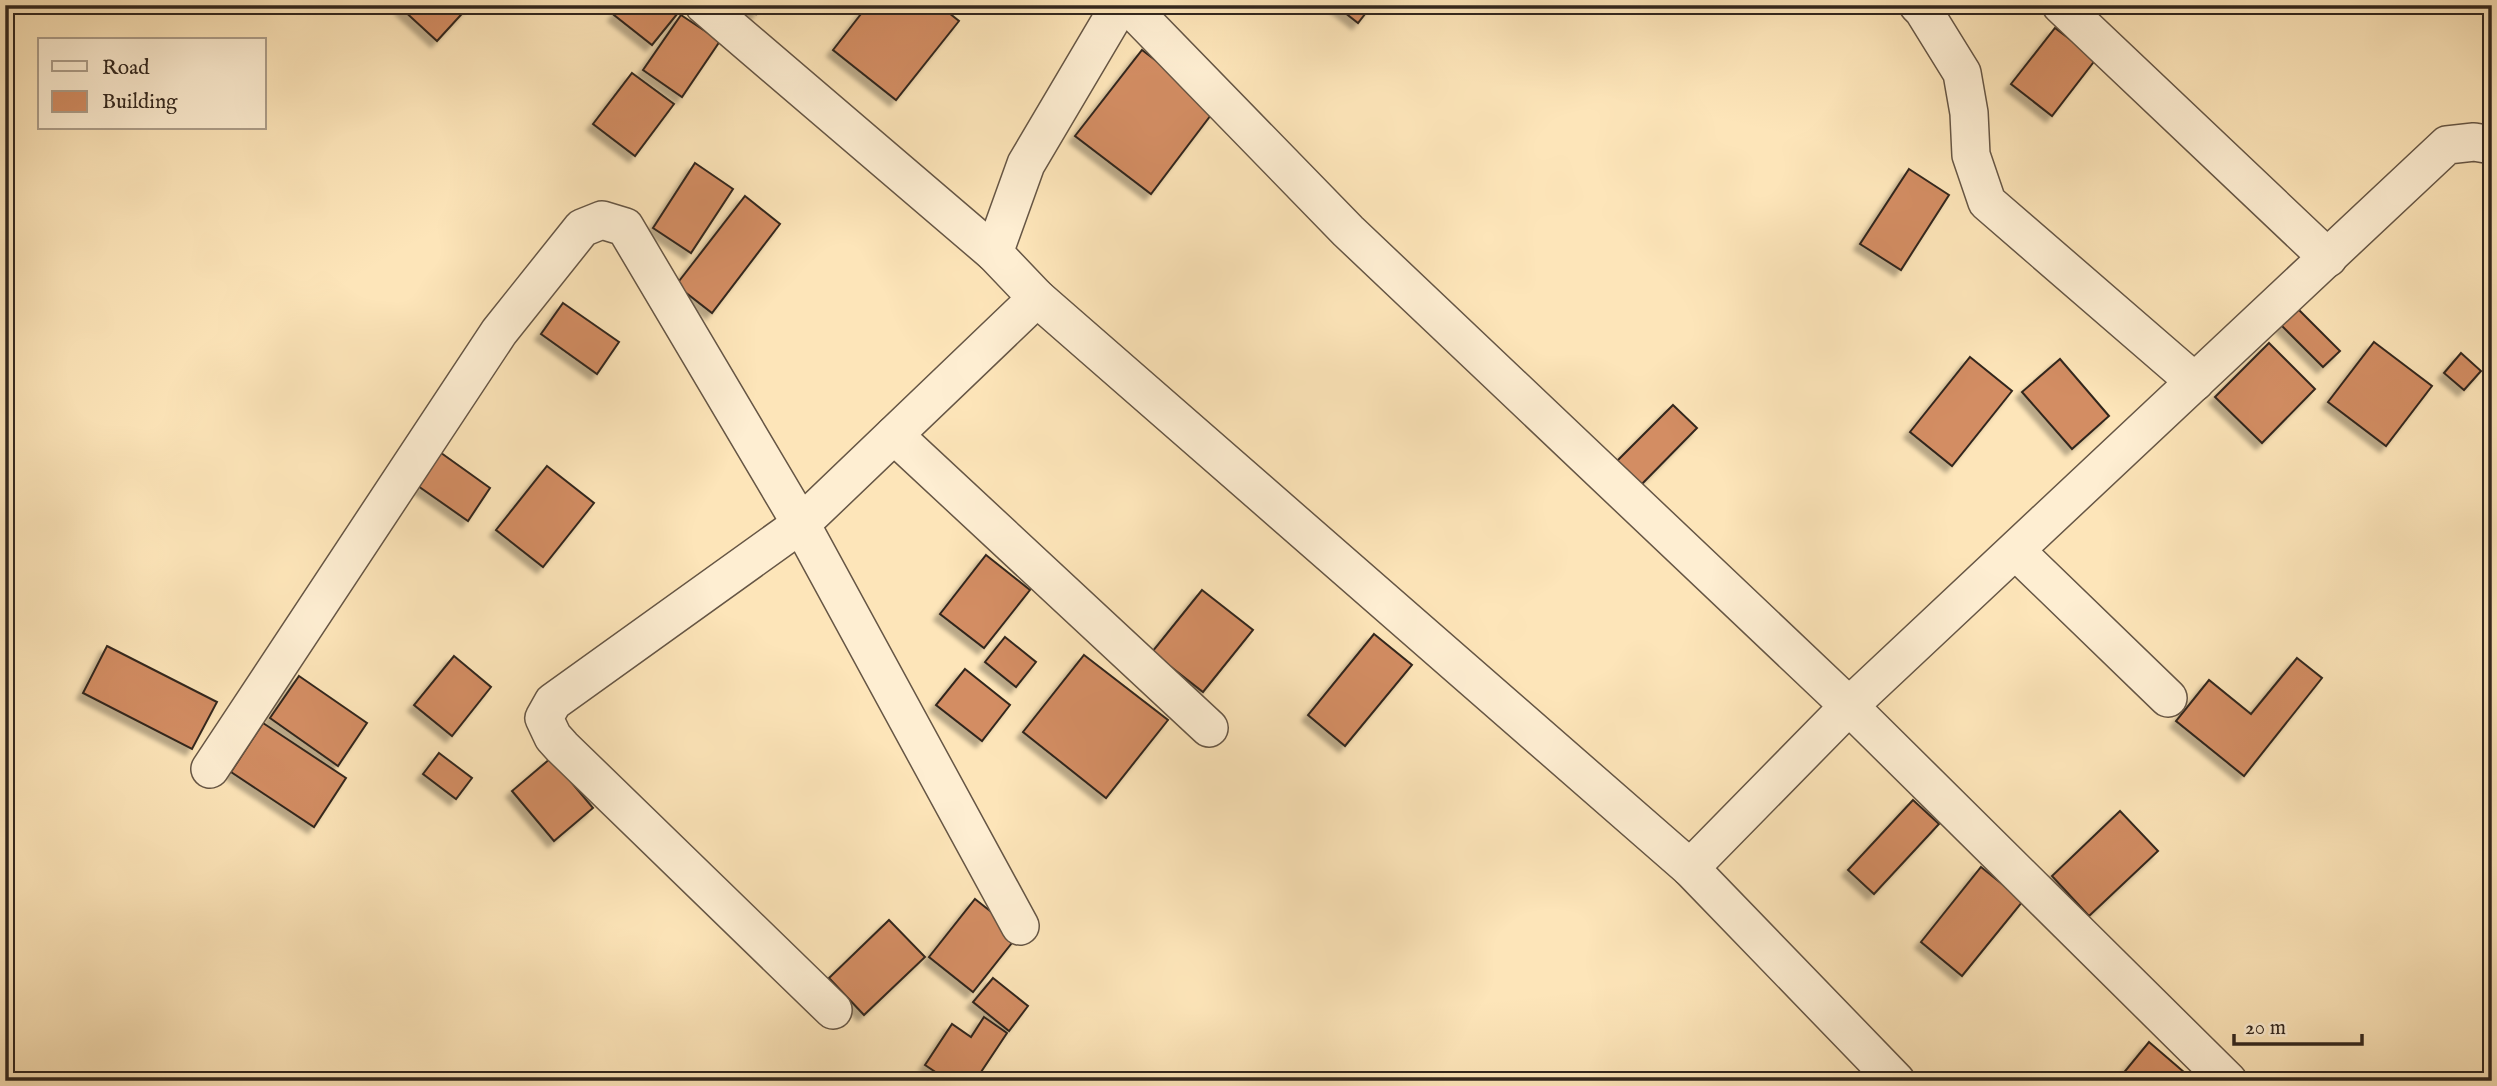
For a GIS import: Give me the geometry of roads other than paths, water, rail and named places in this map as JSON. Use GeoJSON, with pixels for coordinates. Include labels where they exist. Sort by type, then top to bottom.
{"type":"FeatureCollection","features":[{"type":"Feature","properties":{"kind":"street"},"geometry":{"type":"LineString","coordinates":[[704,5],[994,253],[1037,298],[1690,868],[1896,1081]]}},
{"type":"Feature","properties":{"kind":"street"},"geometry":{"type":"LineString","coordinates":[[994,253],[1026,164],[1120,5]]}},
{"type":"Feature","properties":{"kind":"street"},"geometry":{"type":"LineString","coordinates":[[1128,5],[1348,231],[1849,706],[2228,1081]]}},
{"type":"Feature","properties":{"kind":"street"},"geometry":{"type":"LineString","coordinates":[[1918,5],[1962,73],[1969,113],[1971,155],[1987,202],[2194,382]]}},
{"type":"Feature","properties":{"kind":"street"},"geometry":{"type":"LineString","coordinates":[[2061,5],[2328,258]]}},
{"type":"Feature","properties":{"kind":"street"},"geometry":{"type":"LineString","coordinates":[[1690,868],[1849,706],[2447,145],[2474,142],[2492,145]]}},
{"type":"Feature","properties":{"kind":"street"},"geometry":{"type":"LineString","coordinates":[[210,769],[499,332],[582,228],[602,220],[625,227],[801,524],[1020,926]]}},
{"type":"Feature","properties":{"kind":"street"},"geometry":{"type":"LineString","coordinates":[[833,1010],[562,747],[553,737],[544,718],[553,702],[801,524],[1037,298]]}},
{"type":"Feature","properties":{"kind":"street"},"geometry":{"type":"LineString","coordinates":[[894,435],[1209,728]]}},
{"type":"Feature","properties":{"kind":"street"},"geometry":{"type":"LineString","coordinates":[[2016,551],[2168,698]]}}]}
